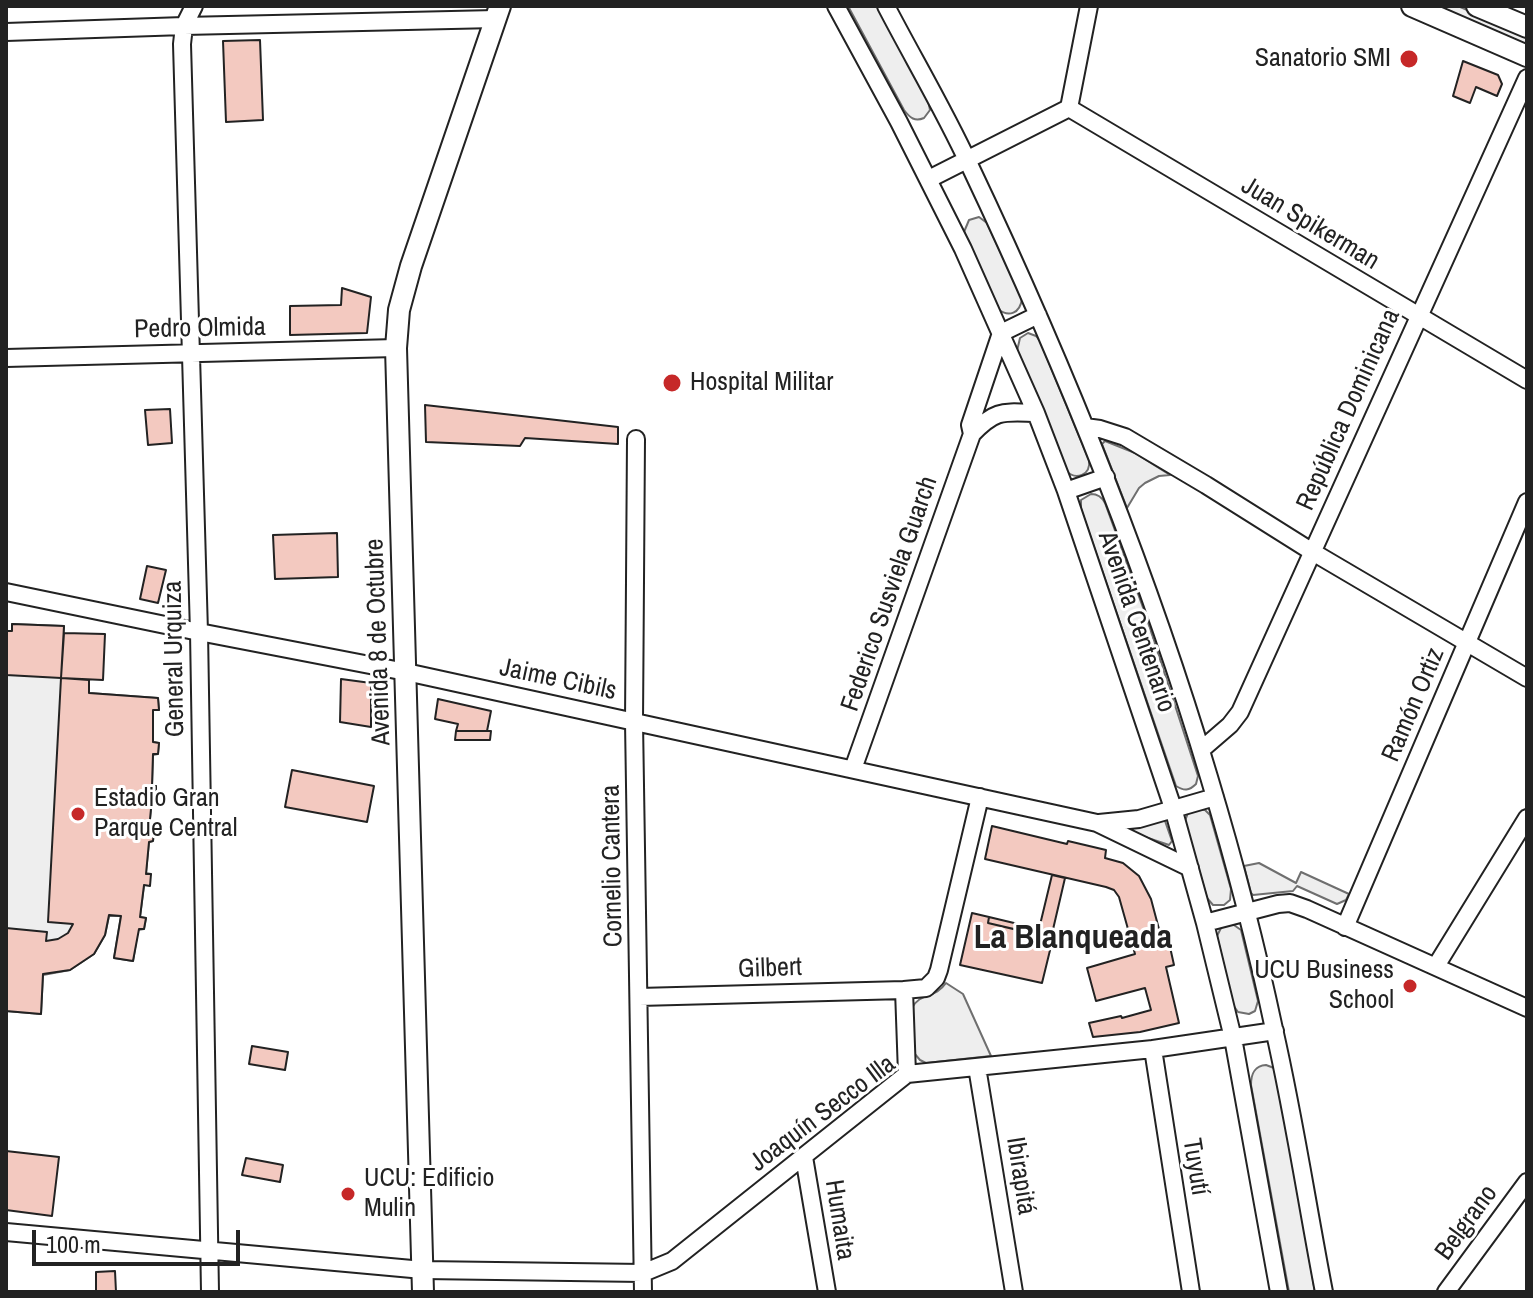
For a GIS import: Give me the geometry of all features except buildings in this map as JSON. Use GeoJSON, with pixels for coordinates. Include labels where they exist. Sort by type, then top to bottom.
{"type":"FeatureCollection","features":[{"type":"Feature","properties":{"kind":"main road"},"geometry":{"type":"LineString","coordinates":[[1412,6],[1527,56]]}},
{"type":"Feature","properties":{"kind":"main road"},"geometry":{"type":"LineString","coordinates":[[1477,6],[1527,27]]}},
{"type":"Feature","properties":{"kind":"main road","name":"Avenida 8 de Octubre"},"geometry":{"type":"LineString","coordinates":[[423,1292],[396,348],[399,310],[411,266],[498,12]]}},
{"type":"Feature","properties":{"kind":"street"},"geometry":{"type":"LineString","coordinates":[[184,26],[194,6]]}},
{"type":"Feature","properties":{"kind":"street","name":"Avenida Centenario"},"geometry":{"type":"LineString","coordinates":[[836,6],[929,179],[1001,333],[1066,491],[1173,808],[1205,923],[1233,1038],[1279,1292]]}},
{"type":"Feature","properties":{"kind":"street","name":"Avenida Centenario"},"geometry":{"type":"LineString","coordinates":[[886,6],[968,160],[1038,315],[1106,477],[1154,611],[1201,750],[1246,912],[1275,1031],[1324,1292]]}},
{"type":"Feature","properties":{"kind":"street"},"geometry":{"type":"LineString","coordinates":[[929,179],[1069,108],[1089,6]]}},
{"type":"Feature","properties":{"kind":"street"},"geometry":{"type":"LineString","coordinates":[[6,32],[498,12]]}},
{"type":"Feature","properties":{"kind":"street","name":"General Urquiza"},"geometry":{"type":"LineString","coordinates":[[184,26],[182,44],[199,632],[210,1292]]}},
{"type":"Feature","properties":{"kind":"street","name":"República Dominicana"},"geometry":{"type":"LineString","coordinates":[[1201,750],[1240,712],[1527,78]]}},
{"type":"Feature","properties":{"kind":"street","name":"Juan Spikerman"},"geometry":{"type":"LineString","coordinates":[[1069,108],[1527,380]]}},
{"type":"Feature","properties":{"kind":"street"},"geometry":{"type":"LineString","coordinates":[[1001,333],[1038,315]]}},
{"type":"Feature","properties":{"kind":"street","name":"Federico Susviela Guarch"},"geometry":{"type":"LineString","coordinates":[[853,769],[972,434],[970,425],[1001,333]]}},
{"type":"Feature","properties":{"kind":"street","name":"Pedro Olmida"},"geometry":{"type":"LineString","coordinates":[[6,358],[396,348]]}},
{"type":"Feature","properties":{"kind":"street"},"geometry":{"type":"LineString","coordinates":[[972,434],[989,418],[1002,412],[1036,413]]}},
{"type":"Feature","properties":{"kind":"street"},"geometry":{"type":"LineString","coordinates":[[1085,427],[1125,437],[1527,678]]}},
{"type":"Feature","properties":{"kind":"street","name":"Cornelio Cantera"},"geometry":{"type":"LineString","coordinates":[[636,439],[634,722],[643,1292]]}},
{"type":"Feature","properties":{"kind":"street"},"geometry":{"type":"LineString","coordinates":[[1066,491],[1106,477]]}},
{"type":"Feature","properties":{"kind":"street","name":"Ramón Ortiz"},"geometry":{"type":"LineString","coordinates":[[1345,927],[1527,502]]}},
{"type":"Feature","properties":{"kind":"street","name":"Jaime Cibils"},"geometry":{"type":"LineString","coordinates":[[6,592],[406,672],[1097,823],[1190,868]]}},
{"type":"Feature","properties":{"kind":"street"},"geometry":{"type":"LineString","coordinates":[[907,1074],[904,990],[926,988],[936,978],[980,797]]}},
{"type":"Feature","properties":{"kind":"street","name":"Jaime Cibils"},"geometry":{"type":"LineString","coordinates":[[1097,823],[1139,819],[1215,797]]}},
{"type":"Feature","properties":{"kind":"street"},"geometry":{"type":"LineString","coordinates":[[1436,966],[1527,818]]}},
{"type":"Feature","properties":{"kind":"street"},"geometry":{"type":"LineString","coordinates":[[1205,923],[1290,903],[1527,1008]]}},
{"type":"Feature","properties":{"kind":"street","name":"Gilbert"},"geometry":{"type":"LineString","coordinates":[[639,997],[904,990]]}},
{"type":"Feature","properties":{"kind":"street","name":"Joaquín Secco Illa"},"geometry":{"type":"LineString","coordinates":[[6,1232],[423,1270],[643,1273],[672,1261],[907,1074],[1153,1049],[1275,1031]]}},
{"type":"Feature","properties":{"kind":"street","name":"Tuyutí"},"geometry":{"type":"LineString","coordinates":[[1153,1049],[1191,1292]]}},
{"type":"Feature","properties":{"kind":"street","name":"Ibirapitá"},"geometry":{"type":"LineString","coordinates":[[977,1067],[1014,1292]]}},
{"type":"Feature","properties":{"kind":"street","name":"Humaita"},"geometry":{"type":"LineString","coordinates":[[804,1157],[827,1292]]}},
{"type":"Feature","properties":{"kind":"street","name":"Belgrano"},"geometry":{"type":"LineString","coordinates":[[1446,1292],[1527,1182]]}},
{"type":"Feature","properties":{"kind":"shaded area"},"geometry":{"type":"Polygon","coordinates":[[[848,6],[879,6],[928,100],[930,110],[924,118],[913,118],[904,110],[848,6]]]}},
{"type":"Feature","properties":{"kind":"shaded area"},"geometry":{"type":"Polygon","coordinates":[[[1434,6],[1458,6],[1527,36],[1525,46],[1434,6]]]}},
{"type":"Feature","properties":{"kind":"shaded area"},"geometry":{"type":"Polygon","coordinates":[[[979,217],[987,223],[1022,299],[1013,313],[998,309],[964,232],[969,220],[979,217]]]}},
{"type":"Feature","properties":{"kind":"shaded area"},"geometry":{"type":"Polygon","coordinates":[[[1028,333],[1040,341],[1089,460],[1088,469],[1082,475],[1074,476],[1066,471],[1017,351],[1020,338],[1028,333]]]}},
{"type":"Feature","properties":{"kind":"shaded area"},"geometry":{"type":"Polygon","coordinates":[[[1105,441],[1135,453],[1170,475],[1159,476],[1145,483],[1127,508],[1102,444],[1105,441]]]}},
{"type":"Feature","properties":{"kind":"shaded area"},"geometry":{"type":"Polygon","coordinates":[[[1091,494],[1100,496],[1105,503],[1145,613],[1198,776],[1196,784],[1189,789],[1176,786],[1081,509],[1081,500],[1091,494]]]}},
{"type":"Feature","properties":{"kind":"shaded area","name":"Estadio Gran Parque Central"},"geometry":{"type":"Polygon","coordinates":[[[12,624],[64,626],[61,678],[89,680],[89,693],[158,698],[159,710],[153,710],[153,742],[159,743],[158,754],[153,755],[152,786],[156,786],[156,797],[152,798],[149,829],[154,831],[153,841],[149,842],[146,873],[151,874],[144,886],[140,917],[146,918],[144,929],[138,930],[133,961],[114,958],[121,916],[109,916],[105,935],[94,954],[70,970],[43,975],[41,1014],[6,1011],[6,631],[12,631],[12,624]]]}},
{"type":"Feature","properties":{"kind":"shaded area"},"geometry":{"type":"Polygon","coordinates":[[[1199,809],[1210,815],[1231,889],[1230,900],[1224,905],[1213,905],[1207,898],[1185,821],[1188,813],[1199,809]]]}},
{"type":"Feature","properties":{"kind":"shaded area"},"geometry":{"type":"Polygon","coordinates":[[[1162,819],[1172,841],[1169,845],[1106,824],[1162,819]]]}},
{"type":"Feature","properties":{"kind":"shaded area"},"geometry":{"type":"Polygon","coordinates":[[[1259,863],[1296,883],[1301,872],[1349,894],[1346,900],[1337,904],[1297,886],[1293,891],[1253,895],[1244,866],[1259,863]]]}},
{"type":"Feature","properties":{"kind":"shaded area"},"geometry":{"type":"Polygon","coordinates":[[[1231,923],[1241,930],[1258,1001],[1255,1011],[1249,1014],[1238,1012],[1233,1005],[1217,936],[1222,926],[1231,923]]]}},
{"type":"Feature","properties":{"kind":"shaded area"},"geometry":{"type":"Polygon","coordinates":[[[946,983],[963,994],[991,1056],[926,1063],[914,1053],[912,1008],[946,983]]]}},
{"type":"Feature","properties":{"kind":"shaded area"},"geometry":{"type":"Polygon","coordinates":[[[1266,1065],[1274,1068],[1278,1077],[1315,1292],[1289,1292],[1251,1085],[1254,1071],[1266,1065]]]}},
{"type":"Feature","properties":{"kind":"place","name":"Sanatorio SMI"},"geometry":{"type":"Point","coordinates":[1409,59]}},
{"type":"Feature","properties":{"kind":"place","name":"Hospital Militar"},"geometry":{"type":"Point","coordinates":[672,383]}},
{"type":"Feature","properties":{"kind":"place","name":"Estadio Gran Parque Central"},"geometry":{"type":"Point","coordinates":[78,814]}},
{"type":"Feature","properties":{"kind":"place","name":"UCU Business School"},"geometry":{"type":"Point","coordinates":[1410,986]}},
{"type":"Feature","properties":{"kind":"place","name":"UCU: Edificio Mulin"},"geometry":{"type":"Point","coordinates":[348,1194]}},
{"type":"Feature","properties":{"kind":"district","name":"La Blanqueada"},"geometry":{"type":"Point","coordinates":[1073,939]}}]}
